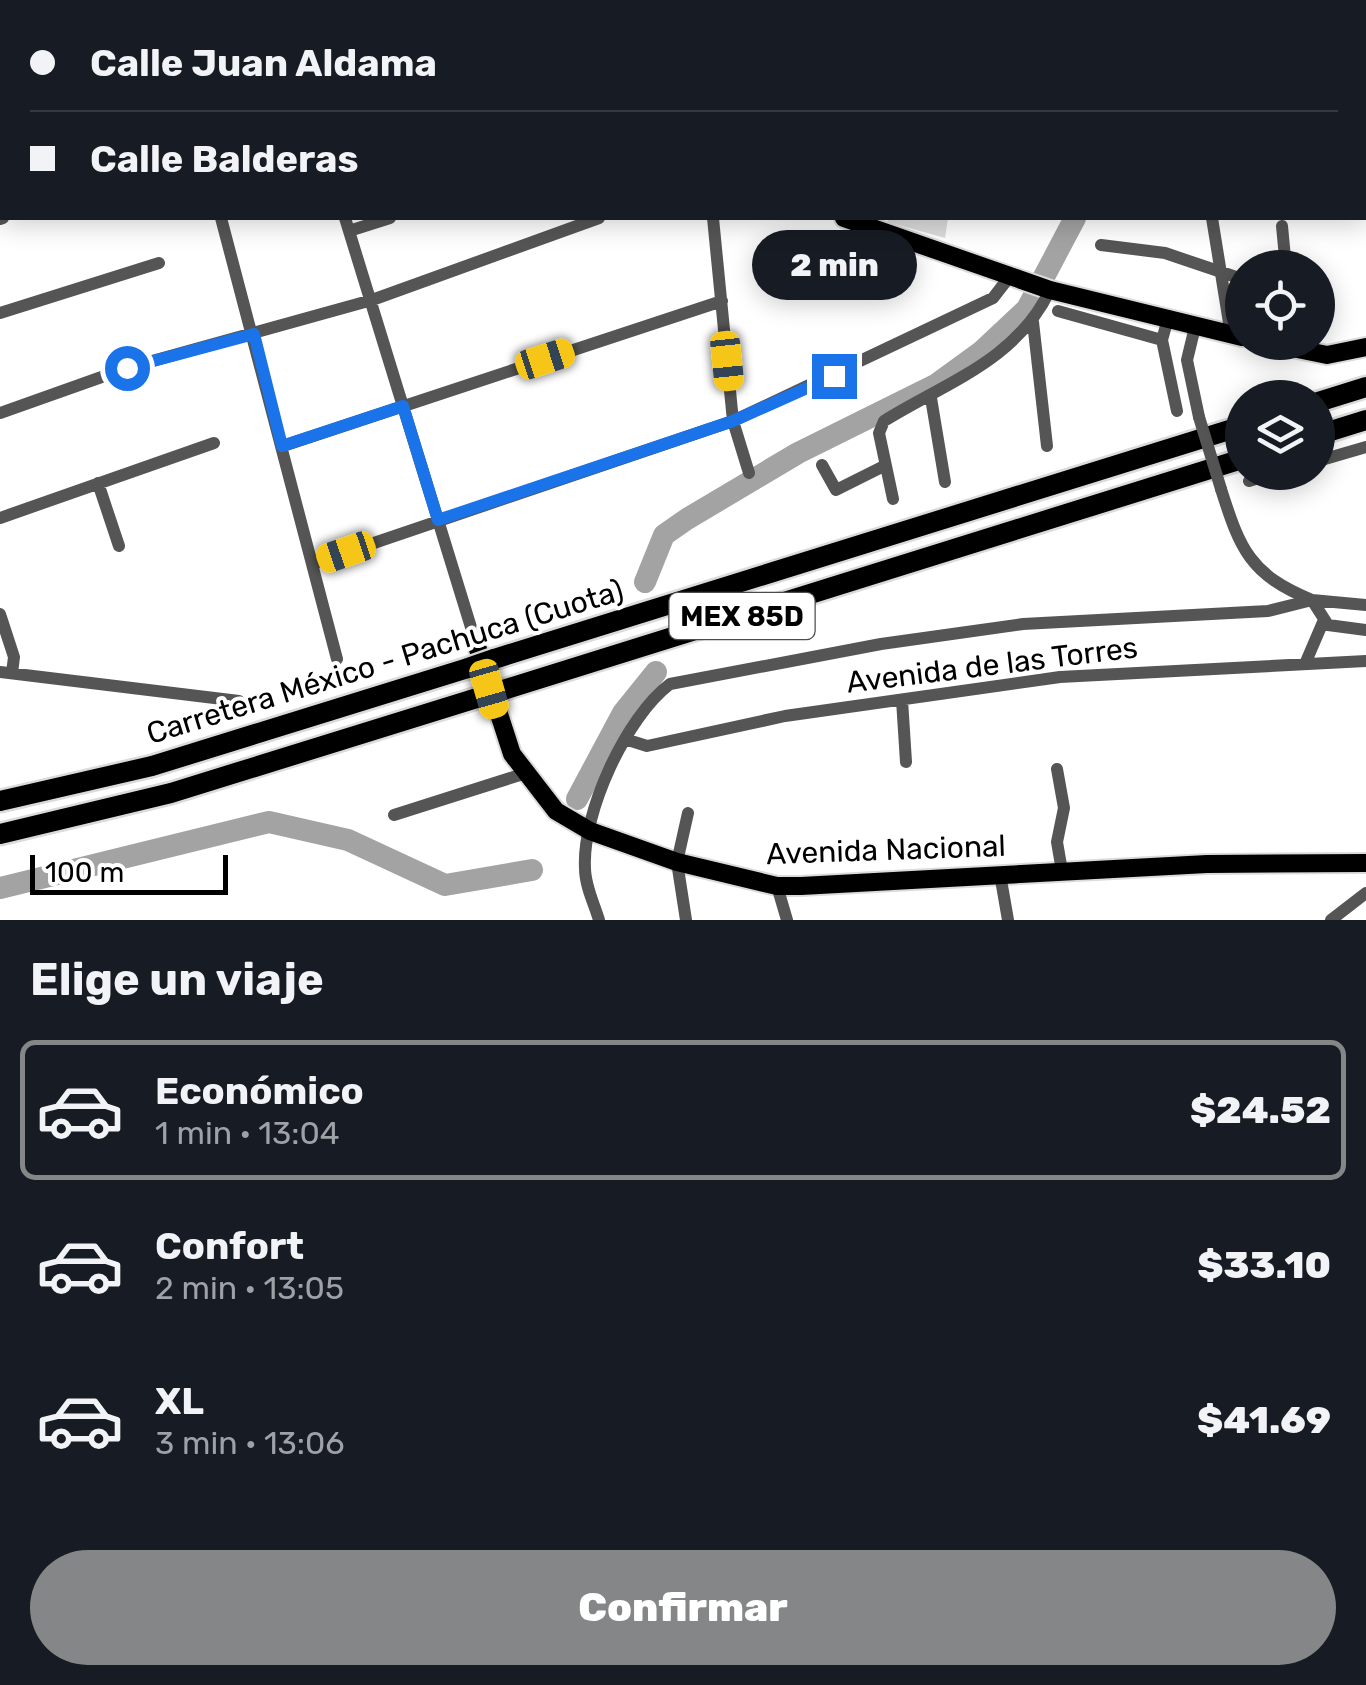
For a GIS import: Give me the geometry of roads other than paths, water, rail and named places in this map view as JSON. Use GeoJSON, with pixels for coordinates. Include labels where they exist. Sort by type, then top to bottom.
{"type":"FeatureCollection","features":[{"type":"Feature","properties":{"kind":"highway"},"geometry":{"type":"LineString","coordinates":[[1335,397],[1366,387]]}},
{"type":"Feature","properties":{"kind":"highway"},"geometry":{"type":"LineString","coordinates":[[1335,430],[1366,420]]}},
{"type":"Feature","properties":{"kind":"highway","name":"Carretera México - Pachuca (Cuota)"},"geometry":{"type":"LineString","coordinates":[[0,801],[152,766],[1225,431]]}},
{"type":"Feature","properties":{"kind":"highway","name":"Carretera México - Pachuca (Cuota)"},"geometry":{"type":"LineString","coordinates":[[0,834],[172,793],[1225,464]]}},
{"type":"Feature","properties":{"kind":"main road"},"geometry":{"type":"LineString","coordinates":[[850,220],[1165,331],[1194,327],[1225,333]]}},
{"type":"Feature","properties":{"kind":"main road"},"geometry":{"type":"LineString","coordinates":[[1335,353],[1366,347]]}},
{"type":"Feature","properties":{"kind":"main road","name":"Avenida Nacional"},"geometry":{"type":"LineString","coordinates":[[474,638],[503,735],[523,774],[556,811],[590,831],[677,862],[777,886],[1062,871],[1366,863]]}},
{"type":"Feature","properties":{"kind":"street"},"geometry":{"type":"LineString","coordinates":[[222,220],[337,659]]}},
{"type":"Feature","properties":{"kind":"street"},"geometry":{"type":"LineString","coordinates":[[376,220],[347,224],[474,638]]}},
{"type":"Feature","properties":{"kind":"street"},"geometry":{"type":"LineString","coordinates":[[0,413],[112,373],[372,300],[592,220]]}},
{"type":"Feature","properties":{"kind":"street"},"geometry":{"type":"LineString","coordinates":[[713,220],[733,421],[749,473]]}},
{"type":"Feature","properties":{"kind":"street"},"geometry":{"type":"LineString","coordinates":[[1212,220],[1225,287]]}},
{"type":"Feature","properties":{"kind":"street"},"geometry":{"type":"LineString","coordinates":[[1282,226],[1284,250]]}},
{"type":"Feature","properties":{"kind":"street"},"geometry":{"type":"LineString","coordinates":[[1101,245],[1165,253],[1225,273]]}},
{"type":"Feature","properties":{"kind":"street"},"geometry":{"type":"LineString","coordinates":[[0,313],[159,263]]}},
{"type":"Feature","properties":{"kind":"street"},"geometry":{"type":"LineString","coordinates":[[314,563],[733,421],[937,328],[993,298],[1016,278]]}},
{"type":"Feature","properties":{"kind":"street"},"geometry":{"type":"LineString","coordinates":[[893,500],[884,466],[881,426],[973,372],[1033,322],[1048,290]]}},
{"type":"Feature","properties":{"kind":"street"},"geometry":{"type":"LineString","coordinates":[[282,446],[722,301]]}},
{"type":"Feature","properties":{"kind":"street"},"geometry":{"type":"LineString","coordinates":[[1058,311],[1165,331],[1177,411]]}},
{"type":"Feature","properties":{"kind":"street"},"geometry":{"type":"LineString","coordinates":[[1033,322],[1047,446]]}},
{"type":"Feature","properties":{"kind":"street"},"geometry":{"type":"LineString","coordinates":[[1194,327],[1187,360],[1199,417],[1237,539],[1253,565],[1274,583],[1312,600],[1323,622],[1343,630],[1366,630]]}},
{"type":"Feature","properties":{"kind":"street"},"geometry":{"type":"LineString","coordinates":[[931,398],[945,482]]}},
{"type":"Feature","properties":{"kind":"street"},"geometry":{"type":"LineString","coordinates":[[0,518],[214,444]]}},
{"type":"Feature","properties":{"kind":"street"},"geometry":{"type":"LineString","coordinates":[[1335,456],[1366,447]]}},
{"type":"Feature","properties":{"kind":"street"},"geometry":{"type":"LineString","coordinates":[[822,465],[834,490],[884,466]]}},
{"type":"Feature","properties":{"kind":"street"},"geometry":{"type":"LineString","coordinates":[[98,483],[119,546]]}},
{"type":"Feature","properties":{"kind":"street","name":"Avenida de las Torres"},"geometry":{"type":"LineString","coordinates":[[600,920],[585,878],[590,831],[612,758],[661,691],[681,681],[881,644],[1022,624],[1268,611],[1312,600],[1366,605]]}},
{"type":"Feature","properties":{"kind":"street"},"geometry":{"type":"LineString","coordinates":[[0,614],[14,657],[6,673],[239,702]]}},
{"type":"Feature","properties":{"kind":"street"},"geometry":{"type":"LineString","coordinates":[[1305,664],[1323,622]]}},
{"type":"Feature","properties":{"kind":"street","name":"Avenida de las Torres"},"geometry":{"type":"LineString","coordinates":[[628,740],[647,746],[785,716],[1090,674],[1366,660]]}},
{"type":"Feature","properties":{"kind":"street"},"geometry":{"type":"LineString","coordinates":[[902,700],[906,762]]}},
{"type":"Feature","properties":{"kind":"street"},"geometry":{"type":"LineString","coordinates":[[1056,769],[1064,808],[1056,842],[1062,871]]}},
{"type":"Feature","properties":{"kind":"street"},"geometry":{"type":"LineString","coordinates":[[394,814],[523,774]]}},
{"type":"Feature","properties":{"kind":"street"},"geometry":{"type":"LineString","coordinates":[[686,920],[677,862],[688,813]]}},
{"type":"Feature","properties":{"kind":"street"},"geometry":{"type":"LineString","coordinates":[[1000,874],[1008,920]]}},
{"type":"Feature","properties":{"kind":"street"},"geometry":{"type":"LineString","coordinates":[[777,886],[787,920]]}},
{"type":"Feature","properties":{"kind":"street"},"geometry":{"type":"LineString","coordinates":[[1331,920],[1366,893]]}},
{"type":"Feature","properties":{"kind":"waterway"},"geometry":{"type":"LineString","coordinates":[[645,582],[664,535],[687,519],[798,453],[937,384],[981,352],[1027,309],[1074,220]]}},
{"type":"Feature","properties":{"kind":"waterway"},"geometry":{"type":"LineString","coordinates":[[577,799],[623,713],[656,672]]}},
{"type":"Feature","properties":{"kind":"waterway"},"geometry":{"type":"LineString","coordinates":[[0,888],[269,822],[348,840],[445,885],[532,870]]}}]}
